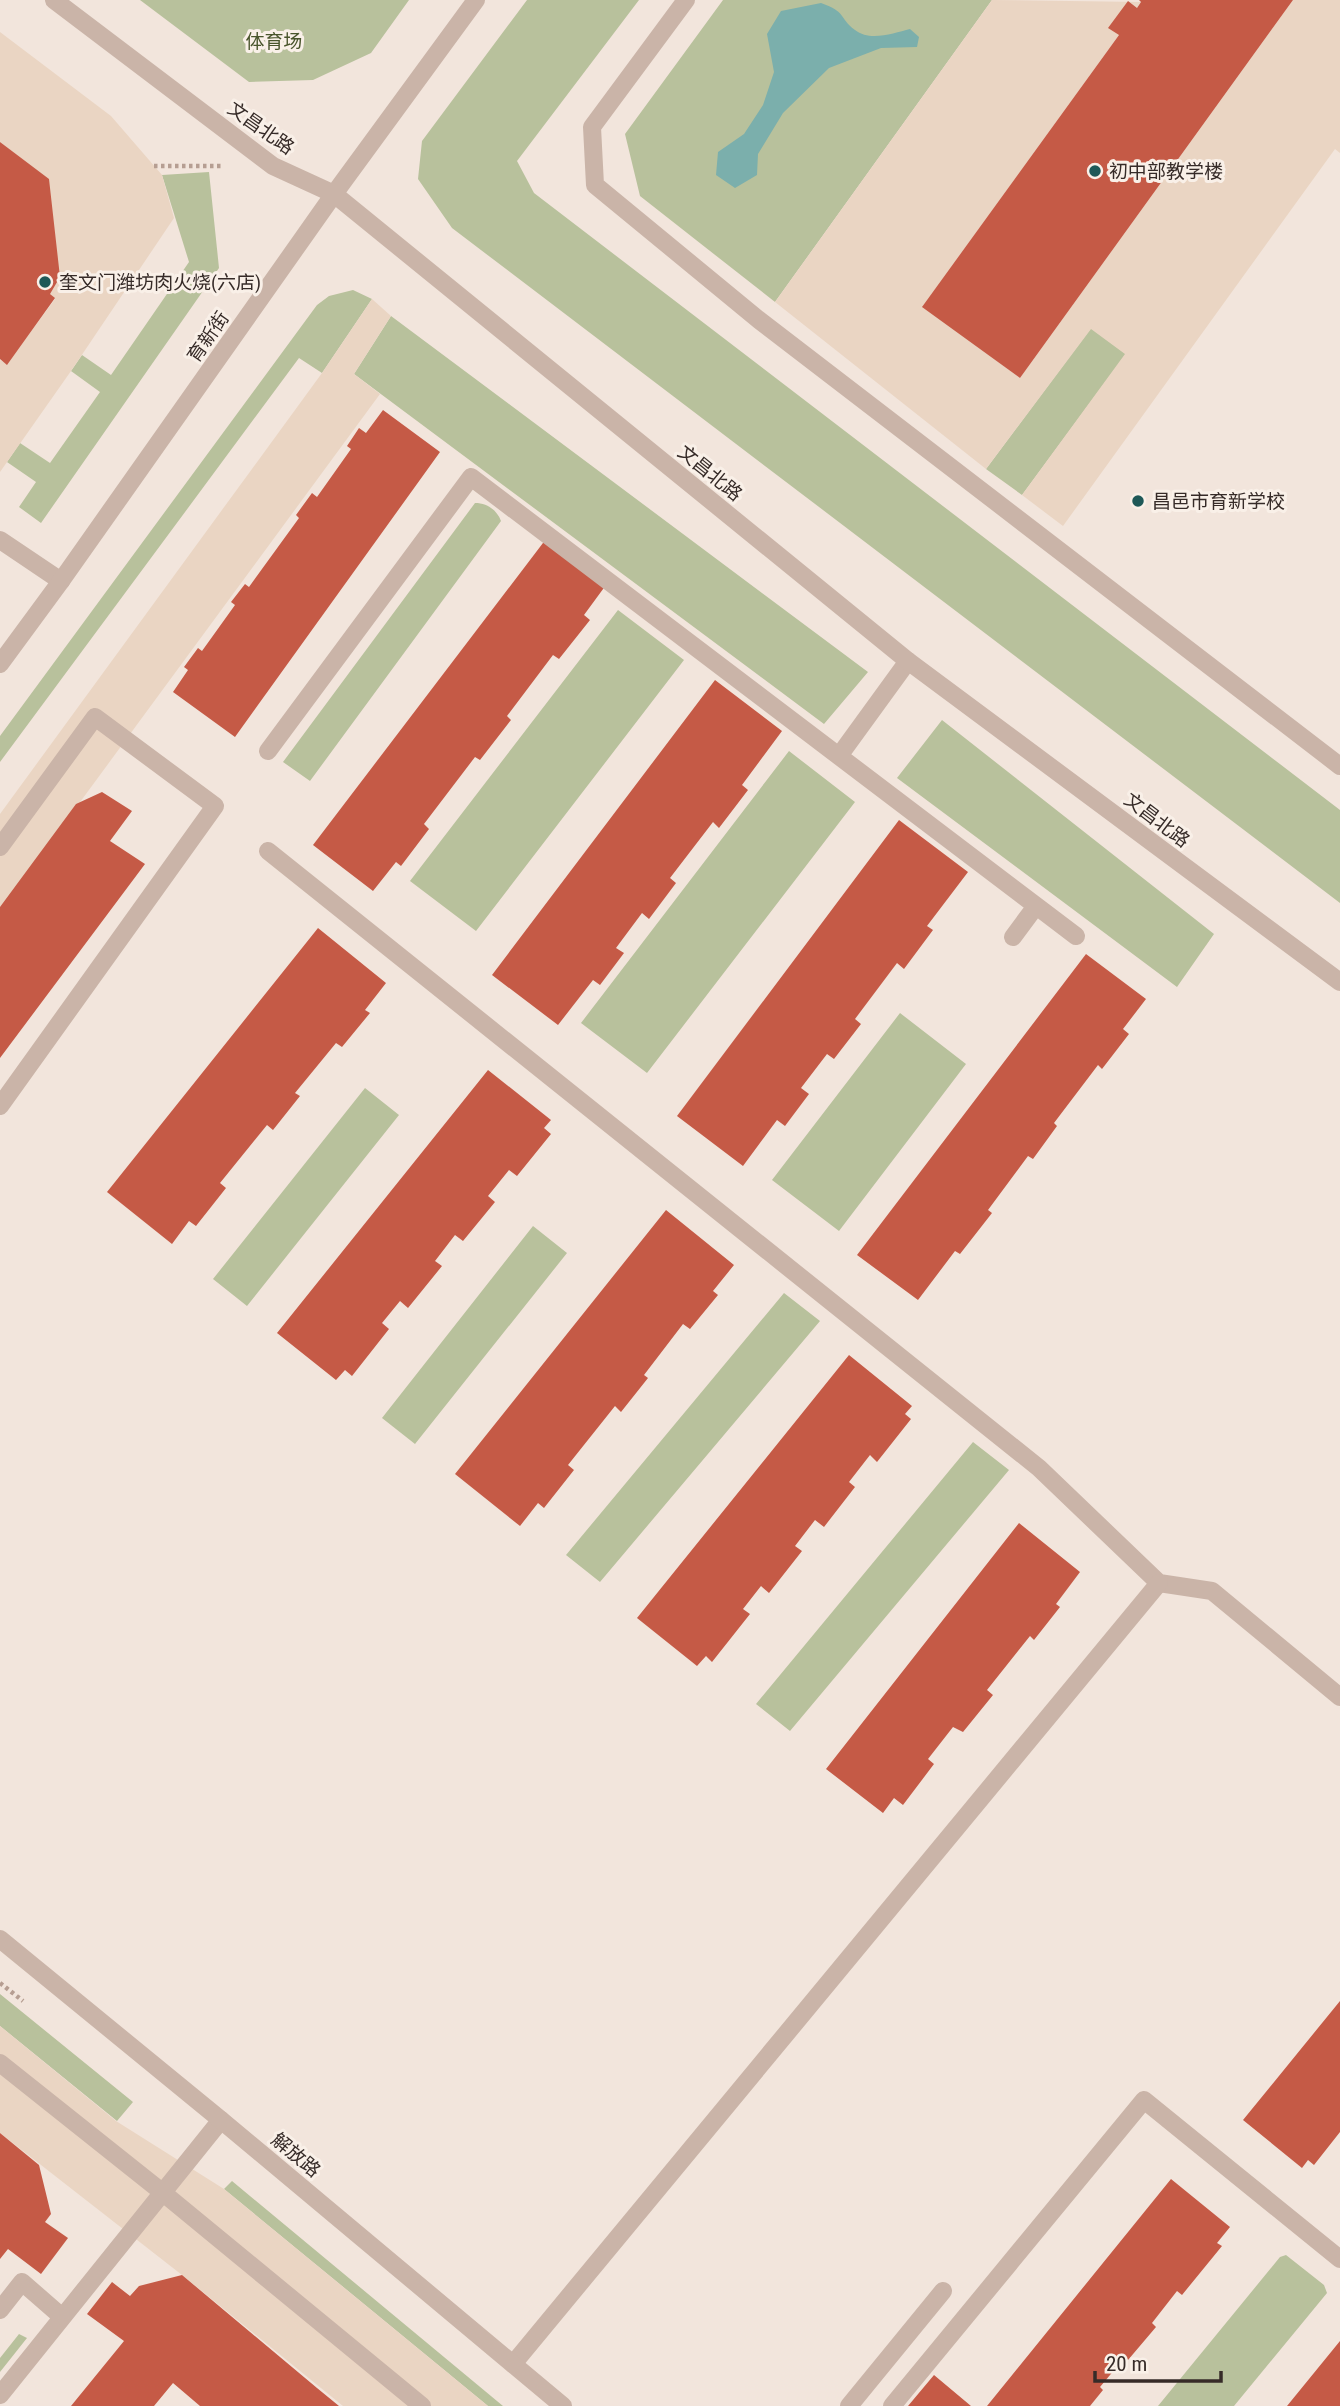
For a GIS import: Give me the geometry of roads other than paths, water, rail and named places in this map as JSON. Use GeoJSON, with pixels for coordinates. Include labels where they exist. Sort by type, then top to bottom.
{"type":"FeatureCollection","features":[{"type":"Feature","properties":{"kind":"street","name":"文昌北路"},"geometry":{"type":"LineString","coordinates":[[54,0],[274,166],[334,194],[908,661],[1340,982]]}},
{"type":"Feature","properties":{"kind":"street","name":"育新街"},"geometry":{"type":"LineString","coordinates":[[0,664],[475,0]]}},
{"type":"Feature","properties":{"kind":"street"},"geometry":{"type":"LineString","coordinates":[[686,0],[592,127],[595,185],[759,320],[1340,766]]}},
{"type":"Feature","properties":{"kind":"street"},"geometry":{"type":"LineString","coordinates":[[268,751],[471,477],[1076,936]]}},
{"type":"Feature","properties":{"kind":"street"},"geometry":{"type":"LineString","coordinates":[[0,540],[61,581]]}},
{"type":"Feature","properties":{"kind":"street"},"geometry":{"type":"LineString","coordinates":[[839,756],[908,661]]}},
{"type":"Feature","properties":{"kind":"street"},"geometry":{"type":"LineString","coordinates":[[0,847],[95,717],[215,806],[0,1106]]}},
{"type":"Feature","properties":{"kind":"street"},"geometry":{"type":"LineString","coordinates":[[268,851],[1039,1468],[1159,1583],[1212,1591],[1340,1698]]}},
{"type":"Feature","properties":{"kind":"street"},"geometry":{"type":"LineString","coordinates":[[1013,937],[1036,906]]}},
{"type":"Feature","properties":{"kind":"street"},"geometry":{"type":"LineString","coordinates":[[513,2364],[1159,1583]]}},
{"type":"Feature","properties":{"kind":"street","name":"解放路"},"geometry":{"type":"LineString","coordinates":[[0,1939],[563,2406]]}},
{"type":"Feature","properties":{"kind":"street"},"geometry":{"type":"LineString","coordinates":[[0,2063],[422,2406]]}},
{"type":"Feature","properties":{"kind":"street"},"geometry":{"type":"LineString","coordinates":[[892,2406],[1144,2099],[1340,2259]]}},
{"type":"Feature","properties":{"kind":"street"},"geometry":{"type":"LineString","coordinates":[[0,2395],[221,2120]]}},
{"type":"Feature","properties":{"kind":"street"},"geometry":{"type":"LineString","coordinates":[[0,2310],[22,2283],[61,2316]]}},
{"type":"Feature","properties":{"kind":"street"},"geometry":{"type":"LineString","coordinates":[[849,2406],[943,2291]]}},
{"type":"Feature","properties":{"kind":"water"},"geometry":{"type":"Polygon","coordinates":[[[821,3],[839,12],[861,34],[882,36],[910,29],[919,37],[917,47],[881,48],[829,68],[783,113],[758,154],[757,175],[735,188],[716,175],[718,152],[744,134],[763,105],[774,72],[767,34],[781,11],[821,3]]]}},
{"type":"Feature","properties":{"kind":"place","name":"初中部教学楼"},"geometry":{"type":"Point","coordinates":[1095,171]}},
{"type":"Feature","properties":{"kind":"place","name":"奎文门潍坊肉火烧(六店)"},"geometry":{"type":"Point","coordinates":[45,282]}},
{"type":"Feature","properties":{"kind":"place","name":"昌邑市育新学校"},"geometry":{"type":"Point","coordinates":[1138,501]}},
{"type":"Feature","properties":{"kind":"park label","name":"体育场"},"geometry":{"type":"Point","coordinates":[274,41]}}]}
